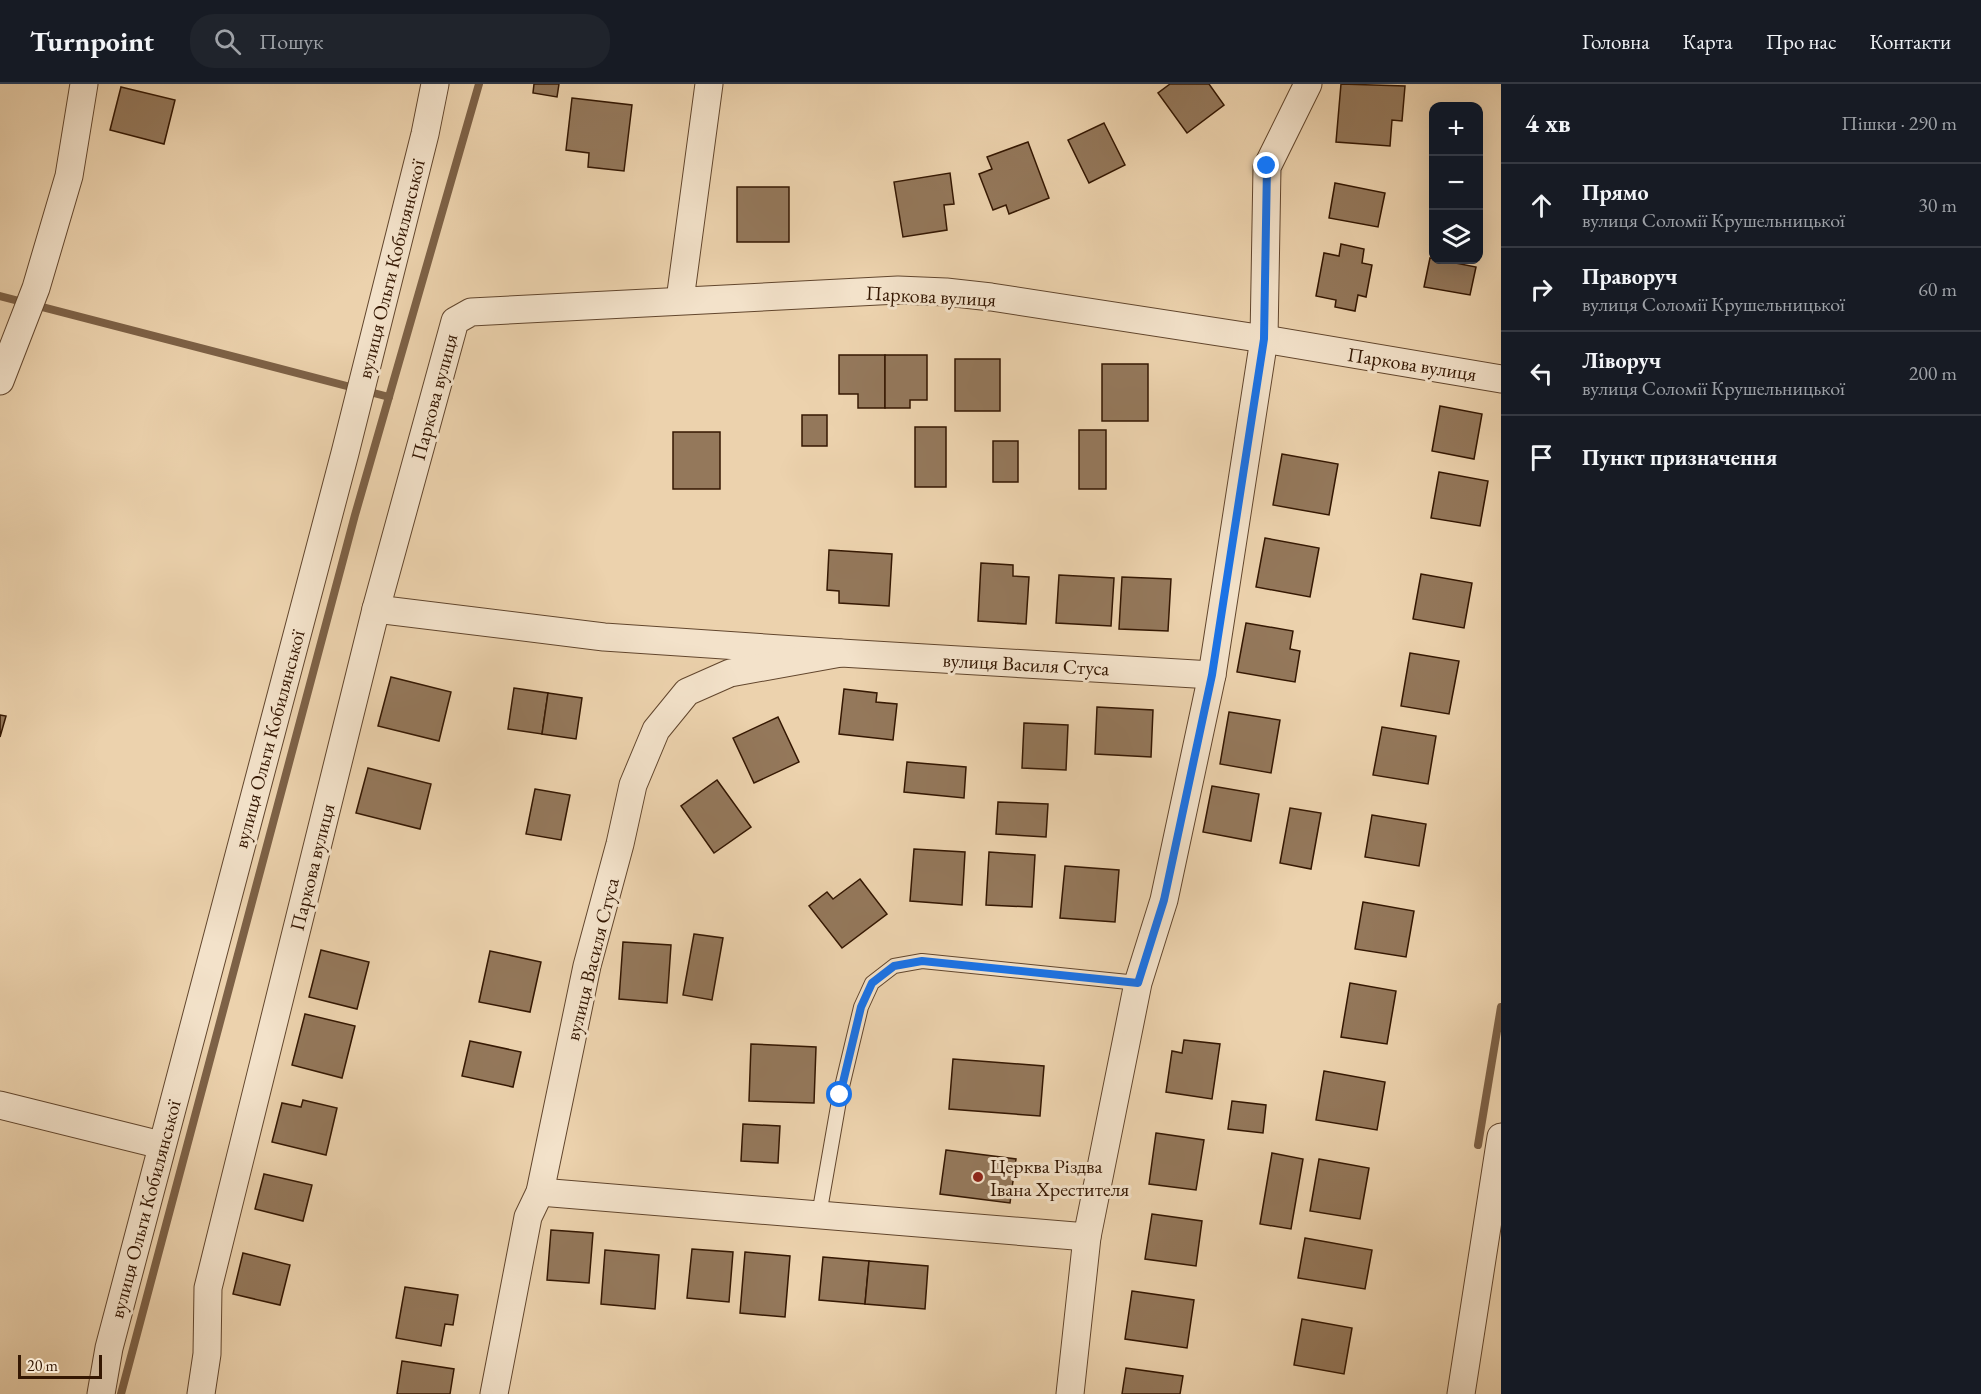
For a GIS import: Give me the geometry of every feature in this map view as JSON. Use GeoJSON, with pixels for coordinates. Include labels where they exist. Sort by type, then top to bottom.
{"type":"FeatureCollection","features":[{"type":"Feature","properties":{"kind":"street"},"geometry":{"type":"LineString","coordinates":[[0,381],[36,288],[69,176],[84,84]]}},
{"type":"Feature","properties":{"kind":"street","name":"вулиця Ольги Кобилянської"},"geometry":{"type":"LineString","coordinates":[[101,1394],[109,1348],[161,1145],[345,453],[425,134],[435,84]]}},
{"type":"Feature","properties":{"kind":"street"},"geometry":{"type":"LineString","coordinates":[[680,300],[710,84]]}},
{"type":"Feature","properties":{"kind":"street"},"geometry":{"type":"LineString","coordinates":[[1070,1394],[1087,1237],[1138,983],[1164,900],[1212,675],[1264,339],[1267,166],[1308,84]]}},
{"type":"Feature","properties":{"kind":"street","name":"Паркова вулиця"},"geometry":{"type":"LineString","coordinates":[[201,1394],[207,1354],[208,1288],[376,609],[455,321],[471,312],[898,290],[946,292],[1264,339],[1501,379]]}},
{"type":"Feature","properties":{"kind":"street","name":"вулиця Василя Стуса"},"geometry":{"type":"LineString","coordinates":[[376,609],[604,637],[1212,675]]}},
{"type":"Feature","properties":{"kind":"street","name":"вулиця Василя Стуса"},"geometry":{"type":"LineString","coordinates":[[494,1394],[528,1217],[540,1192],[587,966],[620,844],[633,785],[656,730],[687,692],[730,673],[841,653]]}},
{"type":"Feature","properties":{"kind":"street"},"geometry":{"type":"LineString","coordinates":[[0,1105],[161,1145]]}},
{"type":"Feature","properties":{"kind":"street"},"geometry":{"type":"LineString","coordinates":[[1461,1394],[1501,1137]]}},
{"type":"Feature","properties":{"kind":"street"},"geometry":{"type":"LineString","coordinates":[[540,1192],[1087,1237]]}},
{"type":"Feature","properties":{"kind":"lane"},"geometry":{"type":"LineString","coordinates":[[819,1215],[840,1095],[861,1007],[872,983],[894,966],[922,961],[1138,983]]}},
{"type":"Feature","properties":{"kind":"building"},"geometry":{"type":"Polygon","coordinates":[[[534,84],[559,84],[557,97],[533,93],[534,84]]]}},
{"type":"Feature","properties":{"kind":"building"},"geometry":{"type":"Polygon","coordinates":[[[1170,84],[1209,84],[1224,105],[1187,133],[1158,93],[1170,84]]]}},
{"type":"Feature","properties":{"kind":"building"},"geometry":{"type":"Polygon","coordinates":[[[1341,84],[1405,86],[1402,121],[1392,120],[1390,146],[1336,142],[1341,84]]]}},
{"type":"Feature","properties":{"kind":"building"},"geometry":{"type":"Polygon","coordinates":[[[121,87],[175,100],[164,144],[110,130],[121,87]]]}},
{"type":"Feature","properties":{"kind":"building"},"geometry":{"type":"Polygon","coordinates":[[[572,98],[632,105],[624,171],[588,167],[589,153],[566,150],[572,98]]]}},
{"type":"Feature","properties":{"kind":"building"},"geometry":{"type":"Polygon","coordinates":[[[1104,123],[1125,165],[1089,183],[1068,140],[1104,123]]]}},
{"type":"Feature","properties":{"kind":"building"},"geometry":{"type":"Polygon","coordinates":[[[1028,142],[1049,198],[1009,214],[1006,205],[993,210],[979,174],[992,169],[987,157],[1028,142]]]}},
{"type":"Feature","properties":{"kind":"building"},"geometry":{"type":"Polygon","coordinates":[[[950,173],[954,204],[944,205],[947,230],[903,237],[894,182],[950,173]]]}},
{"type":"Feature","properties":{"kind":"building"},"geometry":{"type":"Polygon","coordinates":[[[1335,183],[1385,193],[1378,227],[1329,218],[1335,183]]]}},
{"type":"Feature","properties":{"kind":"building"},"geometry":{"type":"Polygon","coordinates":[[[737,187],[789,187],[789,242],[737,242],[737,187]]]}},
{"type":"Feature","properties":{"kind":"building"},"geometry":{"type":"Polygon","coordinates":[[[1341,244],[1364,249],[1362,263],[1372,265],[1366,297],[1358,295],[1355,311],[1335,307],[1336,300],[1316,296],[1324,253],[1339,256],[1341,244]]]}},
{"type":"Feature","properties":{"kind":"building"},"geometry":{"type":"Polygon","coordinates":[[[1429,263],[1476,267],[1470,295],[1424,287],[1429,263]]]}},
{"type":"Feature","properties":{"kind":"building"},"geometry":{"type":"Polygon","coordinates":[[[839,355],[885,355],[885,408],[858,408],[858,394],[839,394],[839,355]]]}},
{"type":"Feature","properties":{"kind":"building"},"geometry":{"type":"Polygon","coordinates":[[[885,355],[927,355],[927,400],[910,400],[910,408],[885,408],[885,355]]]}},
{"type":"Feature","properties":{"kind":"building"},"geometry":{"type":"Polygon","coordinates":[[[955,359],[1000,359],[1000,411],[955,411],[955,359]]]}},
{"type":"Feature","properties":{"kind":"building"},"geometry":{"type":"Polygon","coordinates":[[[1102,364],[1148,364],[1148,421],[1102,421],[1102,364]]]}},
{"type":"Feature","properties":{"kind":"building"},"geometry":{"type":"Polygon","coordinates":[[[1440,406],[1482,414],[1474,459],[1432,451],[1440,406]]]}},
{"type":"Feature","properties":{"kind":"building"},"geometry":{"type":"Polygon","coordinates":[[[802,415],[827,415],[827,446],[802,446],[802,415]]]}},
{"type":"Feature","properties":{"kind":"building"},"geometry":{"type":"Polygon","coordinates":[[[915,427],[946,427],[946,487],[915,487],[915,427]]]}},
{"type":"Feature","properties":{"kind":"building"},"geometry":{"type":"Polygon","coordinates":[[[1079,430],[1106,430],[1106,489],[1079,489],[1079,430]]]}},
{"type":"Feature","properties":{"kind":"building"},"geometry":{"type":"Polygon","coordinates":[[[673,432],[720,432],[720,489],[673,489],[673,432]]]}},
{"type":"Feature","properties":{"kind":"building"},"geometry":{"type":"Polygon","coordinates":[[[993,441],[1018,441],[1018,482],[993,482],[993,441]]]}},
{"type":"Feature","properties":{"kind":"building"},"geometry":{"type":"Polygon","coordinates":[[[1282,454],[1338,464],[1329,515],[1273,505],[1282,454]]]}},
{"type":"Feature","properties":{"kind":"building"},"geometry":{"type":"Polygon","coordinates":[[[1439,472],[1488,481],[1480,526],[1431,518],[1439,472]]]}},
{"type":"Feature","properties":{"kind":"building"},"geometry":{"type":"Polygon","coordinates":[[[1265,538],[1319,548],[1310,597],[1256,587],[1265,538]]]}},
{"type":"Feature","properties":{"kind":"building"},"geometry":{"type":"Polygon","coordinates":[[[829,550],[892,554],[889,606],[839,603],[839,591],[827,590],[829,550]]]}},
{"type":"Feature","properties":{"kind":"building"},"geometry":{"type":"Polygon","coordinates":[[[981,563],[1013,565],[1013,576],[1029,577],[1026,624],[978,621],[981,563]]]}},
{"type":"Feature","properties":{"kind":"building"},"geometry":{"type":"Polygon","coordinates":[[[1421,574],[1472,583],[1464,628],[1413,619],[1421,574]]]}},
{"type":"Feature","properties":{"kind":"building"},"geometry":{"type":"Polygon","coordinates":[[[1059,575],[1114,578],[1111,626],[1056,623],[1059,575]]]}},
{"type":"Feature","properties":{"kind":"building"},"geometry":{"type":"Polygon","coordinates":[[[1122,577],[1171,579],[1168,631],[1119,629],[1122,577]]]}},
{"type":"Feature","properties":{"kind":"building"},"geometry":{"type":"Polygon","coordinates":[[[1246,623],[1293,631],[1290,649],[1300,651],[1295,682],[1237,672],[1246,623]]]}},
{"type":"Feature","properties":{"kind":"building"},"geometry":{"type":"Polygon","coordinates":[[[1410,653],[1459,661],[1449,714],[1401,706],[1410,653]]]}},
{"type":"Feature","properties":{"kind":"building"},"geometry":{"type":"Polygon","coordinates":[[[391,677],[451,692],[439,741],[378,726],[391,677]]]}},
{"type":"Feature","properties":{"kind":"building"},"geometry":{"type":"Polygon","coordinates":[[[514,688],[548,693],[542,734],[508,729],[514,688]]]}},
{"type":"Feature","properties":{"kind":"building"},"geometry":{"type":"Polygon","coordinates":[[[844,689],[877,693],[876,702],[897,704],[893,740],[839,734],[844,689]]]}},
{"type":"Feature","properties":{"kind":"building"},"geometry":{"type":"Polygon","coordinates":[[[548,693],[582,698],[576,739],[542,734],[548,693]]]}},
{"type":"Feature","properties":{"kind":"building"},"geometry":{"type":"Polygon","coordinates":[[[1097,707],[1153,710],[1151,757],[1095,754],[1097,707]]]}},
{"type":"Feature","properties":{"kind":"building"},"geometry":{"type":"Polygon","coordinates":[[[1229,712],[1280,720],[1271,773],[1220,764],[1229,712]]]}},
{"type":"Feature","properties":{"kind":"building"},"geometry":{"type":"Polygon","coordinates":[[[0,715],[6,716],[0,737],[0,715]]]}},
{"type":"Feature","properties":{"kind":"building"},"geometry":{"type":"Polygon","coordinates":[[[778,717],[799,762],[754,783],[733,738],[778,717]]]}},
{"type":"Feature","properties":{"kind":"building"},"geometry":{"type":"Polygon","coordinates":[[[1024,723],[1068,725],[1066,770],[1022,768],[1024,723]]]}},
{"type":"Feature","properties":{"kind":"building"},"geometry":{"type":"Polygon","coordinates":[[[1382,727],[1436,736],[1428,784],[1373,775],[1382,727]]]}},
{"type":"Feature","properties":{"kind":"building"},"geometry":{"type":"Polygon","coordinates":[[[907,762],[966,767],[964,798],[904,792],[907,762]]]}},
{"type":"Feature","properties":{"kind":"building"},"geometry":{"type":"Polygon","coordinates":[[[368,768],[431,784],[420,829],[356,813],[368,768]]]}},
{"type":"Feature","properties":{"kind":"building"},"geometry":{"type":"Polygon","coordinates":[[[717,780],[751,827],[714,853],[681,806],[717,780]]]}},
{"type":"Feature","properties":{"kind":"building"},"geometry":{"type":"Polygon","coordinates":[[[1212,786],[1259,794],[1251,841],[1203,832],[1212,786]]]}},
{"type":"Feature","properties":{"kind":"building"},"geometry":{"type":"Polygon","coordinates":[[[535,789],[570,795],[561,840],[526,834],[535,789]]]}},
{"type":"Feature","properties":{"kind":"building"},"geometry":{"type":"Polygon","coordinates":[[[998,802],[1048,804],[1046,837],[996,834],[998,802]]]}},
{"type":"Feature","properties":{"kind":"building"},"geometry":{"type":"Polygon","coordinates":[[[1290,808],[1321,813],[1311,869],[1280,863],[1290,808]]]}},
{"type":"Feature","properties":{"kind":"building"},"geometry":{"type":"Polygon","coordinates":[[[1372,815],[1426,824],[1419,866],[1365,857],[1372,815]]]}},
{"type":"Feature","properties":{"kind":"building"},"geometry":{"type":"Polygon","coordinates":[[[914,849],[965,852],[962,905],[910,901],[914,849]]]}},
{"type":"Feature","properties":{"kind":"building"},"geometry":{"type":"Polygon","coordinates":[[[989,852],[1035,855],[1032,907],[986,905],[989,852]]]}},
{"type":"Feature","properties":{"kind":"building"},"geometry":{"type":"Polygon","coordinates":[[[1065,866],[1119,870],[1115,922],[1060,918],[1065,866]]]}},
{"type":"Feature","properties":{"kind":"building"},"geometry":{"type":"Polygon","coordinates":[[[860,879],[887,914],[842,948],[809,906],[827,892],[833,899],[860,879]]]}},
{"type":"Feature","properties":{"kind":"building"},"geometry":{"type":"Polygon","coordinates":[[[1363,902],[1414,911],[1406,957],[1355,949],[1363,902]]]}},
{"type":"Feature","properties":{"kind":"building"},"geometry":{"type":"Polygon","coordinates":[[[694,934],[723,938],[712,1000],[683,995],[694,934]]]}},
{"type":"Feature","properties":{"kind":"building"},"geometry":{"type":"Polygon","coordinates":[[[623,942],[671,945],[667,1003],[619,999],[623,942]]]}},
{"type":"Feature","properties":{"kind":"building"},"geometry":{"type":"Polygon","coordinates":[[[321,950],[369,962],[357,1009],[309,997],[321,950]]]}},
{"type":"Feature","properties":{"kind":"building"},"geometry":{"type":"Polygon","coordinates":[[[490,951],[541,962],[530,1012],[479,1002],[490,951]]]}},
{"type":"Feature","properties":{"kind":"building"},"geometry":{"type":"Polygon","coordinates":[[[1350,983],[1396,991],[1387,1044],[1341,1037],[1350,983]]]}},
{"type":"Feature","properties":{"kind":"building"},"geometry":{"type":"Polygon","coordinates":[[[305,1014],[355,1026],[342,1078],[292,1065],[305,1014]]]}},
{"type":"Feature","properties":{"kind":"building"},"geometry":{"type":"Polygon","coordinates":[[[1184,1040],[1220,1044],[1212,1099],[1166,1092],[1172,1051],[1182,1053],[1184,1040]]]}},
{"type":"Feature","properties":{"kind":"building"},"geometry":{"type":"Polygon","coordinates":[[[470,1041],[521,1052],[513,1087],[462,1076],[470,1041]]]}},
{"type":"Feature","properties":{"kind":"building"},"geometry":{"type":"Polygon","coordinates":[[[751,1044],[816,1047],[814,1103],[749,1101],[751,1044]]]}},
{"type":"Feature","properties":{"kind":"building"},"geometry":{"type":"Polygon","coordinates":[[[953,1059],[1044,1066],[1040,1116],[949,1109],[953,1059]]]}},
{"type":"Feature","properties":{"kind":"building"},"geometry":{"type":"Polygon","coordinates":[[[1324,1071],[1385,1082],[1377,1130],[1316,1120],[1324,1071]]]}},
{"type":"Feature","properties":{"kind":"building"},"geometry":{"type":"Polygon","coordinates":[[[303,1100],[337,1108],[326,1155],[272,1142],[282,1103],[301,1107],[303,1100]]]}},
{"type":"Feature","properties":{"kind":"building"},"geometry":{"type":"Polygon","coordinates":[[[1232,1101],[1266,1105],[1263,1133],[1228,1129],[1232,1101]]]}},
{"type":"Feature","properties":{"kind":"building"},"geometry":{"type":"Polygon","coordinates":[[[743,1124],[780,1126],[778,1163],[741,1161],[743,1124]]]}},
{"type":"Feature","properties":{"kind":"building"},"geometry":{"type":"Polygon","coordinates":[[[1156,1133],[1204,1140],[1196,1190],[1149,1184],[1156,1133]]]}},
{"type":"Feature","properties":{"kind":"building","name":"Церква Різдва Івана Хрестителя"},"geometry":{"type":"Polygon","coordinates":[[[946,1150],[1016,1159],[1010,1203],[940,1194],[946,1150]]]}},
{"type":"Feature","properties":{"kind":"building"},"geometry":{"type":"Polygon","coordinates":[[[1272,1153],[1303,1159],[1291,1229],[1260,1224],[1272,1153]]]}},
{"type":"Feature","properties":{"kind":"building"},"geometry":{"type":"Polygon","coordinates":[[[1319,1159],[1369,1168],[1360,1219],[1310,1211],[1319,1159]]]}},
{"type":"Feature","properties":{"kind":"building"},"geometry":{"type":"Polygon","coordinates":[[[264,1174],[312,1185],[303,1221],[255,1209],[264,1174]]]}},
{"type":"Feature","properties":{"kind":"building"},"geometry":{"type":"Polygon","coordinates":[[[1152,1214],[1202,1221],[1196,1266],[1145,1259],[1152,1214]]]}},
{"type":"Feature","properties":{"kind":"building"},"geometry":{"type":"Polygon","coordinates":[[[551,1230],[593,1233],[589,1283],[547,1280],[551,1230]]]}},
{"type":"Feature","properties":{"kind":"building"},"geometry":{"type":"Polygon","coordinates":[[[1305,1238],[1372,1250],[1365,1289],[1298,1278],[1305,1238]]]}},
{"type":"Feature","properties":{"kind":"building"},"geometry":{"type":"Polygon","coordinates":[[[692,1249],[733,1252],[729,1302],[687,1298],[692,1249]]]}},
{"type":"Feature","properties":{"kind":"building"},"geometry":{"type":"Polygon","coordinates":[[[605,1250],[659,1255],[655,1309],[601,1304],[605,1250]]]}},
{"type":"Feature","properties":{"kind":"building"},"geometry":{"type":"Polygon","coordinates":[[[745,1252],[790,1256],[785,1317],[740,1313],[745,1252]]]}},
{"type":"Feature","properties":{"kind":"building"},"geometry":{"type":"Polygon","coordinates":[[[243,1253],[290,1265],[280,1305],[233,1294],[243,1253]]]}},
{"type":"Feature","properties":{"kind":"building"},"geometry":{"type":"Polygon","coordinates":[[[823,1257],[869,1261],[865,1304],[819,1300],[823,1257]]]}},
{"type":"Feature","properties":{"kind":"building"},"geometry":{"type":"Polygon","coordinates":[[[869,1261],[928,1266],[925,1309],[865,1304],[869,1261]]]}},
{"type":"Feature","properties":{"kind":"building"},"geometry":{"type":"Polygon","coordinates":[[[405,1287],[458,1295],[453,1325],[445,1324],[441,1346],[396,1338],[405,1287]]]}},
{"type":"Feature","properties":{"kind":"building"},"geometry":{"type":"Polygon","coordinates":[[[1132,1291],[1194,1300],[1187,1348],[1125,1339],[1132,1291]]]}},
{"type":"Feature","properties":{"kind":"building"},"geometry":{"type":"Polygon","coordinates":[[[1302,1319],[1352,1328],[1344,1374],[1294,1365],[1302,1319]]]}},
{"type":"Feature","properties":{"kind":"building"},"geometry":{"type":"Polygon","coordinates":[[[402,1361],[454,1369],[450,1394],[397,1394],[402,1361]]]}},
{"type":"Feature","properties":{"kind":"building"},"geometry":{"type":"Polygon","coordinates":[[[1126,1368],[1183,1376],[1180,1394],[1122,1394],[1126,1368]]]}},
{"type":"Feature","properties":{"kind":"waterway"},"geometry":{"type":"LineString","coordinates":[[121,1394],[355,515],[479,84]]}},
{"type":"Feature","properties":{"kind":"waterway"},"geometry":{"type":"LineString","coordinates":[[0,296],[389,397]]}},
{"type":"Feature","properties":{"kind":"waterway"},"geometry":{"type":"LineString","coordinates":[[1478,1145],[1501,1007]]}},
{"type":"Feature","properties":{"kind":"place","name":"Церква Різдва Івана Хрестителя"},"geometry":{"type":"Point","coordinates":[978,1177]}},
{"type":"Feature","properties":{"kind":"route"},"geometry":{"type":"LineString","coordinates":[[840,1095],[861,1007],[872,983],[894,966],[922,961],[1138,983],[1164,900],[1212,675],[1264,339],[1267,166]]}}]}
